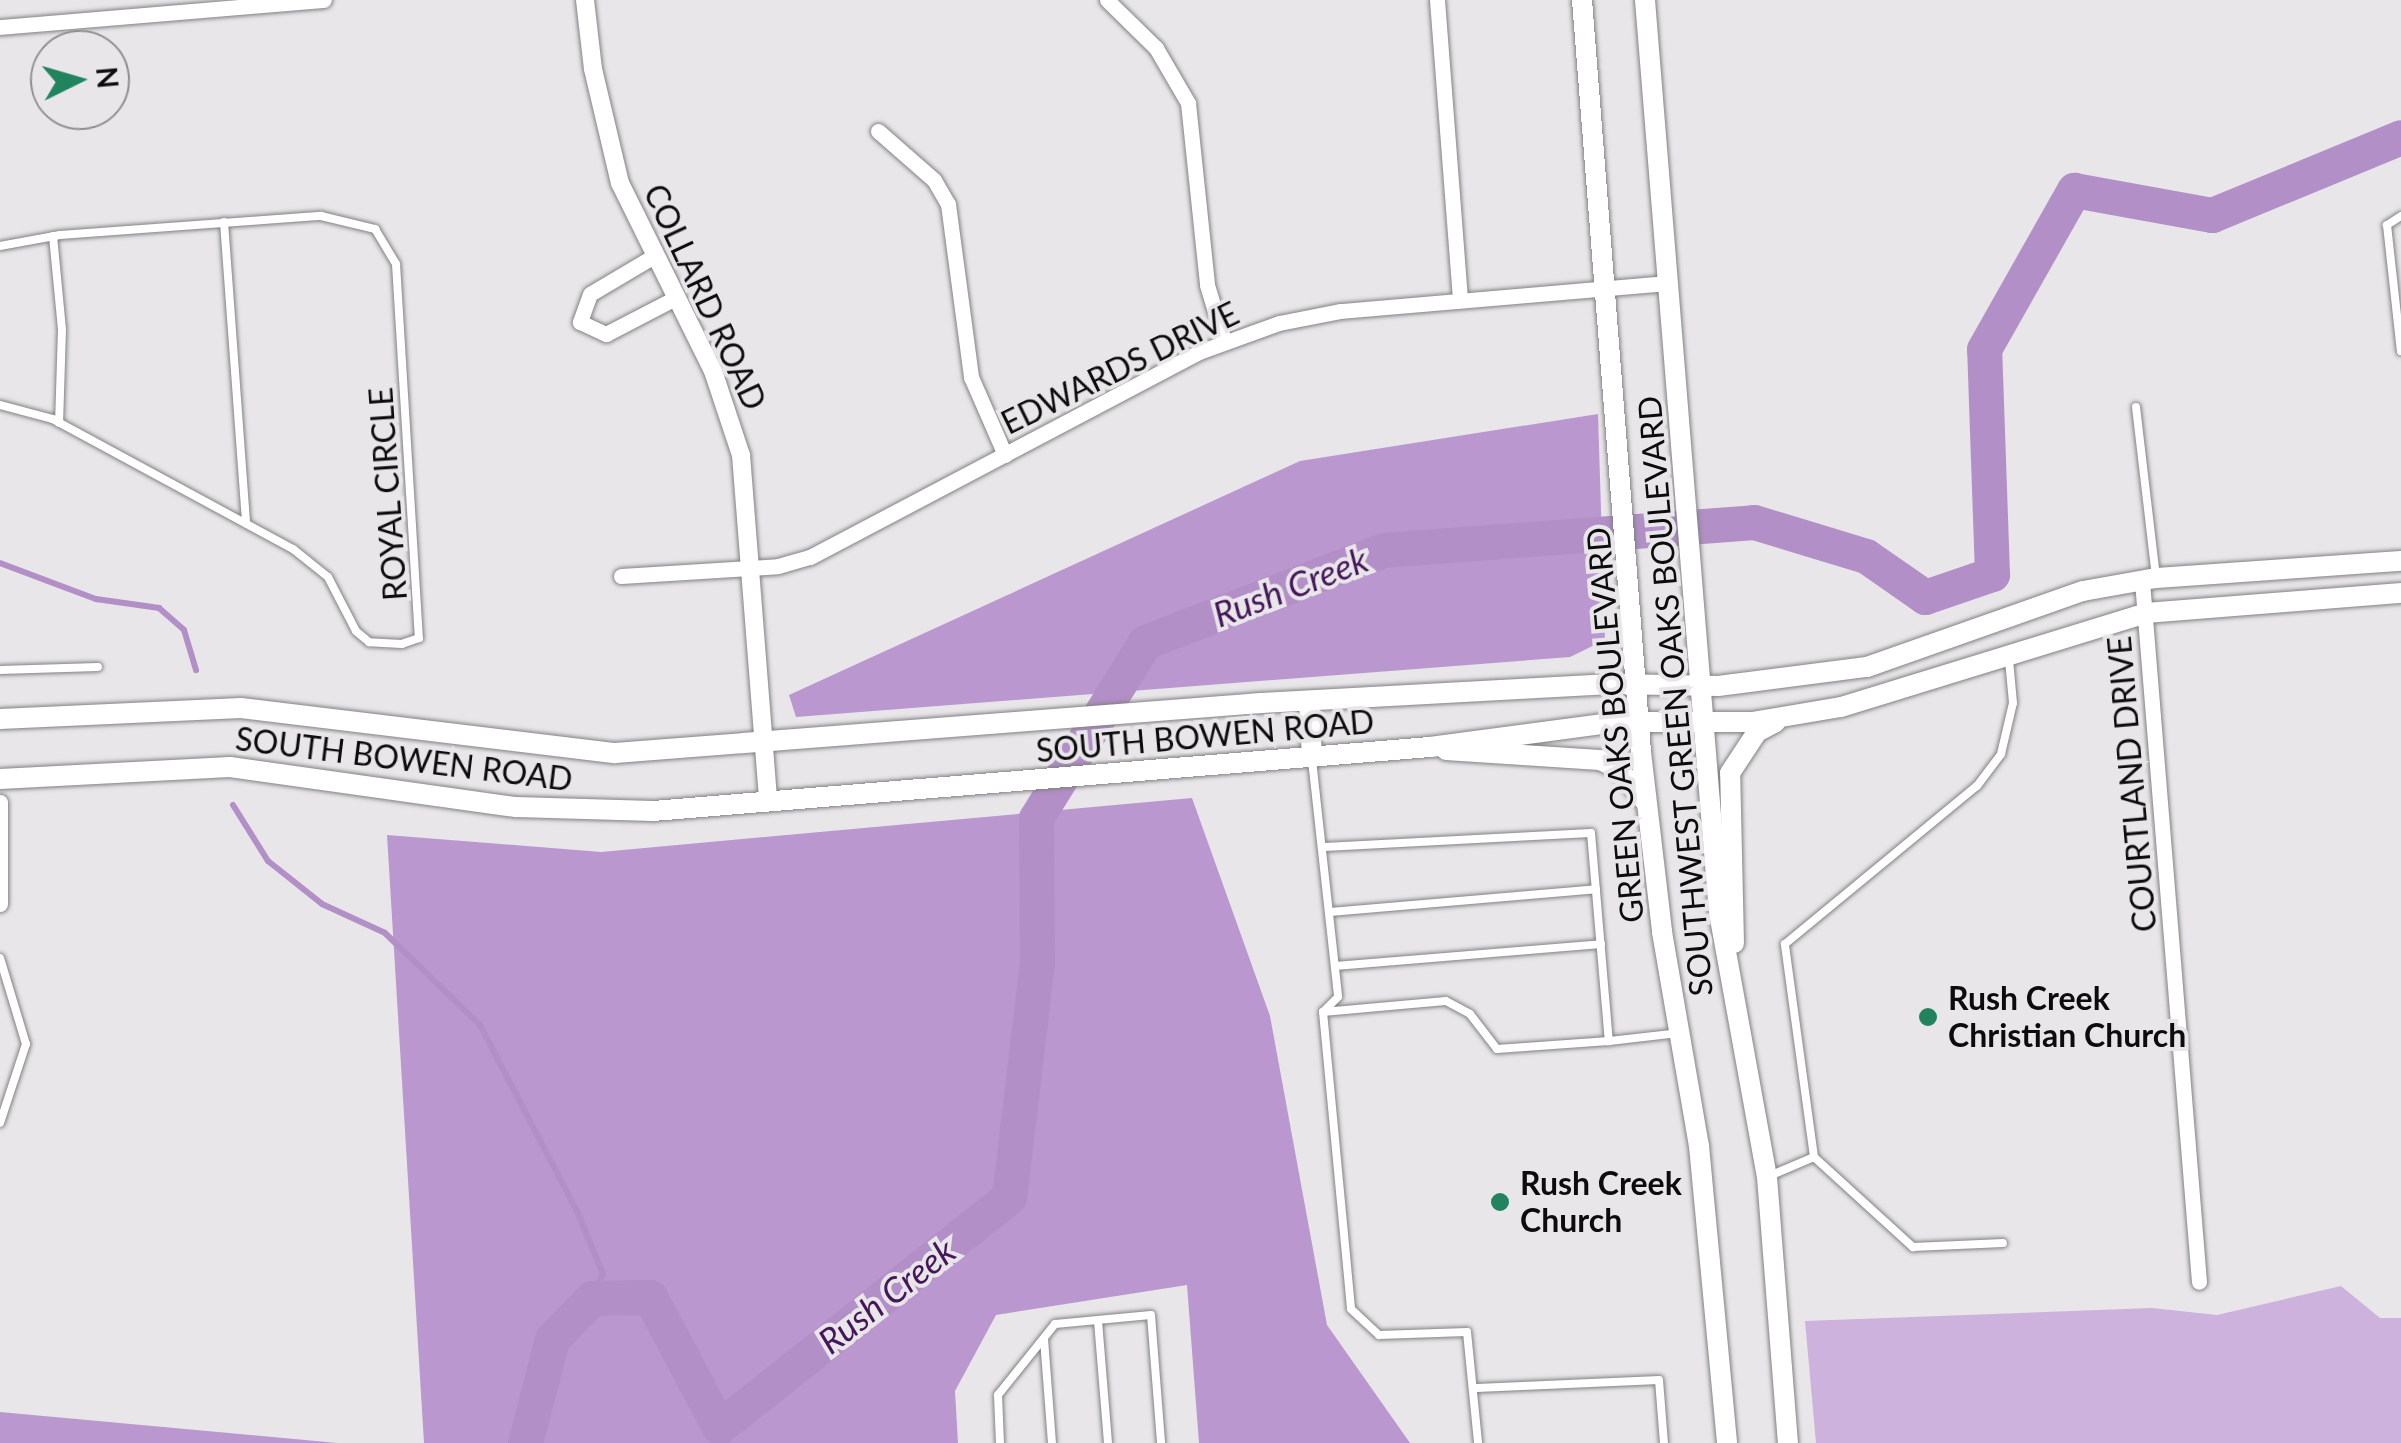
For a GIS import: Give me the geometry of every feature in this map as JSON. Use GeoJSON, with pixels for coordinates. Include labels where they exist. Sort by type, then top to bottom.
{"type":"FeatureCollection","features":[{"type":"Feature","properties":{"kind":"main road","name":"GREEN OAKS BOULEVARD"},"geometry":{"type":"LineString","coordinates":[[1582,0],[1635,614],[1647,806],[1700,1146],[1726,1443]]}},
{"type":"Feature","properties":{"kind":"main road","name":"SOUTHWEST GREEN OAKS BOULEVARD"},"geometry":{"type":"LineString","coordinates":[[1646,0],[1702,724],[1732,995],[1767,1177],[1788,1443]]}},
{"type":"Feature","properties":{"kind":"main road","name":"SOUTH BOWEN ROAD"},"geometry":{"type":"LineString","coordinates":[[0,720],[242,708],[576,751],[764,743],[976,720],[1260,703],[1638,685],[1699,686],[1867,667],[2084,591],[2149,579],[2401,560]]}},
{"type":"Feature","properties":{"kind":"main road","name":"SOUTH BOWEN ROAD"},"geometry":{"type":"LineString","coordinates":[[0,779],[230,767],[516,807],[626,812],[935,788],[1430,748],[1639,722],[1702,724],[1789,716],[1925,684],[2008,653],[2146,613],[2401,592]]}},
{"type":"Feature","properties":{"kind":"main road"},"geometry":{"type":"LineString","coordinates":[[1992,622],[2008,653]]}},
{"type":"Feature","properties":{"kind":"main road"},"geometry":{"type":"LineString","coordinates":[[1309,701],[1312,758]]}},
{"type":"Feature","properties":{"kind":"main road"},"geometry":{"type":"LineString","coordinates":[[1732,995],[1730,774],[1757,732],[1789,716]]}},
{"type":"Feature","properties":{"kind":"main road"},"geometry":{"type":"LineString","coordinates":[[1430,748],[1600,760],[1619,769],[1647,806]]}},
{"type":"Feature","properties":{"kind":"street"},"geometry":{"type":"LineString","coordinates":[[122,0],[124,18]]}},
{"type":"Feature","properties":{"kind":"street"},"geometry":{"type":"LineString","coordinates":[[0,27],[324,0]]}},
{"type":"Feature","properties":{"kind":"street","name":"COLLARD ROAD"},"geometry":{"type":"LineString","coordinates":[[585,0],[610,152],[734,428],[753,569],[768,800]]}},
{"type":"Feature","properties":{"kind":"street"},"geometry":{"type":"LineString","coordinates":[[1107,0],[1156,48],[1188,104],[1207,284],[1224,341]]}},
{"type":"Feature","properties":{"kind":"street"},"geometry":{"type":"LineString","coordinates":[[1437,0],[1460,300]]}},
{"type":"Feature","properties":{"kind":"street"},"geometry":{"type":"LineString","coordinates":[[878,130],[934,180],[948,204],[971,376],[1006,455]]}},
{"type":"Feature","properties":{"kind":"street"},"geometry":{"type":"LineString","coordinates":[[654,256],[590,294],[580,322],[606,334],[677,297]]}},
{"type":"Feature","properties":{"kind":"street","name":"EDWARDS DRIVE"},"geometry":{"type":"LineString","coordinates":[[621,576],[753,569],[825,551],[1224,341],[1323,313],[1666,283]]}},
{"type":"Feature","properties":{"kind":"street","name":"COURTLAND DRIVE"},"geometry":{"type":"LineString","coordinates":[[2149,579],[2146,613],[2199,1282]]}},
{"type":"Feature","properties":{"kind":"street"},"geometry":{"type":"LineString","coordinates":[[0,802],[0,904]]}},
{"type":"Feature","properties":{"kind":"lane","name":"ROYAL CIRCLE"},"geometry":{"type":"LineString","coordinates":[[0,246],[52,236],[321,216],[361,222],[384,237],[396,264],[419,638],[402,644],[369,642],[356,631],[328,577],[246,523],[59,423],[0,405]]}},
{"type":"Feature","properties":{"kind":"lane"},"geometry":{"type":"LineString","coordinates":[[2401,216],[2387,225],[2401,351]]}},
{"type":"Feature","properties":{"kind":"lane"},"geometry":{"type":"LineString","coordinates":[[224,222],[246,523]]}},
{"type":"Feature","properties":{"kind":"lane"},"geometry":{"type":"LineString","coordinates":[[52,236],[62,329],[59,423]]}},
{"type":"Feature","properties":{"kind":"lane"},"geometry":{"type":"LineString","coordinates":[[2136,407],[2149,579]]}},
{"type":"Feature","properties":{"kind":"lane"},"geometry":{"type":"LineString","coordinates":[[2003,1243],[1913,1247],[1814,1158],[1785,944],[1977,786],[2000,754],[2013,702],[2008,653]]}},
{"type":"Feature","properties":{"kind":"lane"},"geometry":{"type":"LineString","coordinates":[[0,670],[98,667]]}},
{"type":"Feature","properties":{"kind":"lane"},"geometry":{"type":"LineString","coordinates":[[1312,758],[1338,996],[1323,1012],[1351,1309],[1379,1335],[1467,1332],[1477,1388],[1478,1443]]}},
{"type":"Feature","properties":{"kind":"lane"},"geometry":{"type":"LineString","coordinates":[[1324,847],[1591,833],[1610,1041]]}},
{"type":"Feature","properties":{"kind":"lane"},"geometry":{"type":"LineString","coordinates":[[1330,912],[1596,889]]}},
{"type":"Feature","properties":{"kind":"lane"},"geometry":{"type":"LineString","coordinates":[[1335,966],[1601,944]]}},
{"type":"Feature","properties":{"kind":"lane"},"geometry":{"type":"LineString","coordinates":[[0,958],[26,1044],[0,1123]]}},
{"type":"Feature","properties":{"kind":"lane"},"geometry":{"type":"LineString","coordinates":[[1323,1012],[1446,1000],[1470,1014],[1497,1048],[1680,1033]]}},
{"type":"Feature","properties":{"kind":"lane"},"geometry":{"type":"LineString","coordinates":[[1767,1177],[1814,1158]]}},
{"type":"Feature","properties":{"kind":"lane"},"geometry":{"type":"LineString","coordinates":[[1000,1443],[998,1395],[1055,1324],[1151,1314],[1161,1443]]}},
{"type":"Feature","properties":{"kind":"lane"},"geometry":{"type":"LineString","coordinates":[[1098,1321],[1108,1443]]}},
{"type":"Feature","properties":{"kind":"lane"},"geometry":{"type":"LineString","coordinates":[[1044,1338],[1052,1443]]}},
{"type":"Feature","properties":{"kind":"lane"},"geometry":{"type":"LineString","coordinates":[[1477,1388],[1660,1380],[1664,1443]]}},
{"type":"Feature","properties":{"kind":"shaded area"},"geometry":{"type":"Polygon","coordinates":[[[1598,414],[1605,640],[1570,657],[796,717],[789,695],[1300,461],[1598,414]]]}},
{"type":"Feature","properties":{"kind":"shaded area"},"geometry":{"type":"Polygon","coordinates":[[[1192,798],[1270,1016],[1327,1325],[1410,1443],[1199,1443],[1187,1285],[996,1315],[955,1391],[958,1443],[424,1443],[387,835],[601,852],[1192,798]]]}},
{"type":"Feature","properties":{"kind":"shaded area"},"geometry":{"type":"Polygon","coordinates":[[[2341,1286],[2380,1318],[2401,1318],[2401,1443],[1816,1443],[1805,1321],[2152,1308],[2217,1315],[2341,1286]]]}},
{"type":"Feature","properties":{"kind":"shaded area"},"geometry":{"type":"Polygon","coordinates":[[[0,1412],[337,1443],[0,1443],[0,1412]]]}},
{"type":"Feature","properties":{"kind":"waterway","name":"Rush Creek"},"geometry":{"type":"LineString","coordinates":[[525,1443],[552,1339],[592,1298],[650,1297],[719,1427],[1009,1197],[1037,962],[1036,818],[1145,642],[1383,550],[1754,522],[1866,556],[1925,597],[1992,574],[1984,349],[2074,190],[2212,215],[2401,137]]}},
{"type":"Feature","properties":{"kind":"waterway"},"geometry":{"type":"LineString","coordinates":[[0,563],[96,599],[159,608],[184,630],[196,670]]}},
{"type":"Feature","properties":{"kind":"waterway"},"geometry":{"type":"LineString","coordinates":[[233,805],[268,861],[322,904],[385,933],[480,1025],[577,1211],[603,1274],[592,1298]]}},
{"type":"Feature","properties":{"kind":"place","name":"Rush Creek Christian Church"},"geometry":{"type":"Point","coordinates":[1928,1017]}},
{"type":"Feature","properties":{"kind":"place","name":"Rush Creek Church"},"geometry":{"type":"Point","coordinates":[1500,1202]}}]}
